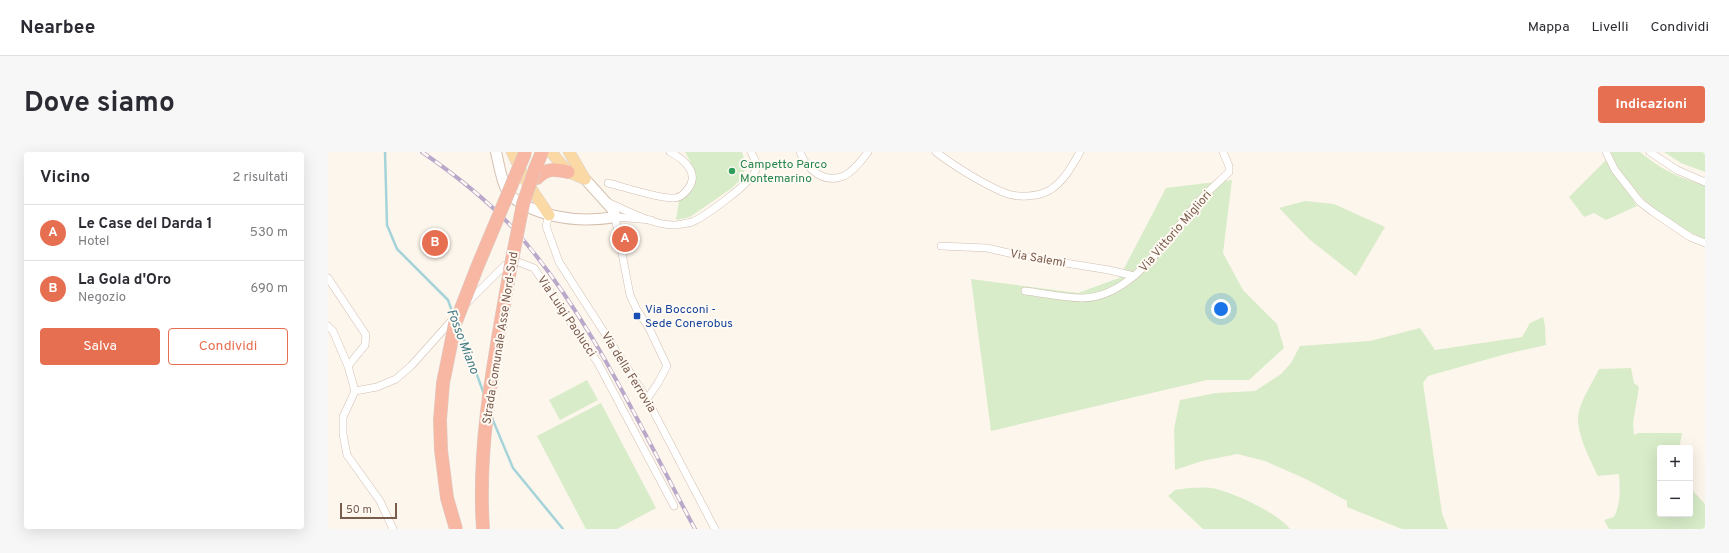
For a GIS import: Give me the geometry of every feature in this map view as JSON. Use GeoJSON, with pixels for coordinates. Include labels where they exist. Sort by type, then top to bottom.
{"type":"FeatureCollection","features":[{"type":"Feature","properties":{"kind":"highway"},"geometry":{"type":"LineString","coordinates":[[456,529],[448,498],[440,450],[440,420],[443,383],[455,324],[521,152]]}},
{"type":"Feature","properties":{"kind":"highway"},"geometry":{"type":"LineString","coordinates":[[542,152],[536,174],[551,169],[568,172]]}},
{"type":"Feature","properties":{"kind":"highway","name":"Strada Comunale Asse Nord-Sud"},"geometry":{"type":"LineString","coordinates":[[483,529],[481,476],[485,432],[500,327],[523,204],[536,174]]}},
{"type":"Feature","properties":{"kind":"main road"},"geometry":{"type":"LineString","coordinates":[[521,152],[526,181],[549,215]]}},
{"type":"Feature","properties":{"kind":"main road"},"geometry":{"type":"LineString","coordinates":[[551,152],[568,172],[585,179]]}},
{"type":"Feature","properties":{"kind":"main road"},"geometry":{"type":"LineString","coordinates":[[569,152],[585,179]]}},
{"type":"Feature","properties":{"kind":"street"},"geometry":{"type":"LineString","coordinates":[[496,152],[507,191],[518,202],[549,215],[570,219],[616,217],[651,220]]}},
{"type":"Feature","properties":{"kind":"street"},"geometry":{"type":"LineString","coordinates":[[608,183],[645,193],[676,198],[682,195],[689,188],[692,181],[692,172],[689,165],[670,152]]}},
{"type":"Feature","properties":{"kind":"street"},"geometry":{"type":"LineString","coordinates":[[800,152],[807,166],[819,176],[831,178],[844,176],[855,168],[868,152]]}},
{"type":"Feature","properties":{"kind":"street"},"geometry":{"type":"LineString","coordinates":[[936,152],[947,161],[1006,193],[1029,196],[1049,191],[1068,173],[1080,152]]}},
{"type":"Feature","properties":{"kind":"street","name":"Via Vittorio Migliori"},"geometry":{"type":"LineString","coordinates":[[1025,291],[1083,298],[1115,289],[1140,272],[1196,205],[1229,172],[1229,166],[1223,152]]}},
{"type":"Feature","properties":{"kind":"street"},"geometry":{"type":"LineString","coordinates":[[1606,152],[1615,170],[1640,202],[1690,237],[1705,243]]}},
{"type":"Feature","properties":{"kind":"street"},"geometry":{"type":"LineString","coordinates":[[1650,152],[1677,170],[1705,182]]}},
{"type":"Feature","properties":{"kind":"street"},"geometry":{"type":"LineString","coordinates":[[604,200],[651,220],[669,225],[693,222],[734,194],[755,172],[756,163],[752,154]]}},
{"type":"Feature","properties":{"kind":"street"},"geometry":{"type":"LineString","coordinates":[[585,179],[604,200],[616,217],[630,295],[637,310],[649,328],[667,366],[658,383],[647,398]]}},
{"type":"Feature","properties":{"kind":"street","name":"Via della Ferrovia"},"geometry":{"type":"LineString","coordinates":[[549,215],[546,226],[559,262],[647,398],[715,529]]}},
{"type":"Feature","properties":{"kind":"street","name":"Via Salemi"},"geometry":{"type":"LineString","coordinates":[[941,246],[987,248],[1022,256],[1109,270],[1134,276]]}},
{"type":"Feature","properties":{"kind":"street","name":"Via Luigi Paolucci"},"geometry":{"type":"LineString","coordinates":[[355,391],[377,387],[396,379],[411,366],[464,306],[505,265],[518,262],[534,268],[598,363],[674,506]]}},
{"type":"Feature","properties":{"kind":"street"},"geometry":{"type":"LineString","coordinates":[[328,278],[366,335],[365,345],[348,366]]}},
{"type":"Feature","properties":{"kind":"street"},"geometry":{"type":"LineString","coordinates":[[328,326],[333,331],[348,366],[355,391],[343,417],[343,434],[347,455],[380,501],[393,529]]}},
{"type":"Feature","properties":{"kind":"green space"},"geometry":{"type":"Polygon","coordinates":[[[685,152],[742,152],[746,165],[742,178],[732,188],[690,217],[676,220],[679,201],[691,189],[695,179],[692,167],[685,152]]]}},
{"type":"Feature","properties":{"kind":"green space"},"geometry":{"type":"Polygon","coordinates":[[[1611,152],[1640,152],[1670,172],[1687,180],[1705,185],[1705,239],[1682,228],[1670,220],[1638,194],[1620,172],[1611,152]]]}},
{"type":"Feature","properties":{"kind":"green space"},"geometry":{"type":"Polygon","coordinates":[[[1664,152],[1705,152],[1705,172],[1681,163],[1664,152]]]}},
{"type":"Feature","properties":{"kind":"green space"},"geometry":{"type":"Polygon","coordinates":[[[1606,160],[1637,206],[1606,220],[1594,213],[1584,217],[1569,197],[1606,160]]]}},
{"type":"Feature","properties":{"kind":"green space"},"geometry":{"type":"Polygon","coordinates":[[[1232,180],[1223,253],[1243,290],[1277,324],[1284,348],[1249,380],[1207,380],[991,431],[971,279],[1078,293],[1119,278],[1166,188],[1232,180]]]}},
{"type":"Feature","properties":{"kind":"green space"},"geometry":{"type":"Polygon","coordinates":[[[1305,201],[1334,204],[1385,227],[1356,276],[1309,239],[1279,208],[1305,201]]]}},
{"type":"Feature","properties":{"kind":"green space"},"geometry":{"type":"Polygon","coordinates":[[[1543,317],[1546,345],[1506,354],[1428,376],[1423,383],[1442,513],[1448,529],[1402,529],[1347,507],[1347,501],[1308,480],[1265,461],[1237,454],[1202,461],[1175,470],[1174,429],[1180,400],[1216,393],[1255,391],[1281,374],[1291,363],[1300,346],[1370,341],[1420,328],[1435,350],[1522,337],[1530,323],[1543,317]]]}},
{"type":"Feature","properties":{"kind":"green space"},"geometry":{"type":"Polygon","coordinates":[[[1631,368],[1634,383],[1639,387],[1633,423],[1634,435],[1638,433],[1682,433],[1681,445],[1657,445],[1657,517],[1693,517],[1693,491],[1705,504],[1705,529],[1609,529],[1604,520],[1614,517],[1618,507],[1620,496],[1619,474],[1598,476],[1587,453],[1578,419],[1580,406],[1599,369],[1631,368]]]}},
{"type":"Feature","properties":{"kind":"green space"},"geometry":{"type":"Polygon","coordinates":[[[587,380],[598,400],[560,420],[549,400],[587,380]]]}},
{"type":"Feature","properties":{"kind":"green space"},"geometry":{"type":"Polygon","coordinates":[[[601,403],[656,508],[617,529],[586,529],[537,436],[601,403]]]}},
{"type":"Feature","properties":{"kind":"green space"},"geometry":{"type":"Polygon","coordinates":[[[1189,488],[1211,488],[1230,493],[1275,516],[1290,529],[1203,529],[1168,496],[1175,490],[1189,488]]]}},
{"type":"Feature","properties":{"kind":"waterway","name":"Fosso Miano"},"geometry":{"type":"LineString","coordinates":[[385,152],[387,225],[397,249],[448,300],[453,314]]}},
{"type":"Feature","properties":{"kind":"waterway","name":"Fosso Miano"},"geometry":{"type":"LineString","coordinates":[[460,329],[484,394]]}},
{"type":"Feature","properties":{"kind":"waterway","name":"Fosso Miano"},"geometry":{"type":"LineString","coordinates":[[492,418],[513,468],[563,529]]}},
{"type":"Feature","properties":{"kind":"railway"},"geometry":{"type":"LineString","coordinates":[[422,152],[481,197],[512,227],[540,260],[590,334],[612,372],[695,529]]}},
{"type":"Feature","properties":{"kind":"place","name":"Campetto Parco Montemarino"},"geometry":{"type":"Point","coordinates":[732,171]}},
{"type":"Feature","properties":{"kind":"place","name":"Le Case del Darda 1"},"geometry":{"type":"Point","coordinates":[625,239]}},
{"type":"Feature","properties":{"kind":"place","name":"La Gola d'Oro"},"geometry":{"type":"Point","coordinates":[435,243]}},
{"type":"Feature","properties":{"kind":"place","name":"Via Bocconi - Sede Conerobus"},"geometry":{"type":"Point","coordinates":[637,316]}}]}
